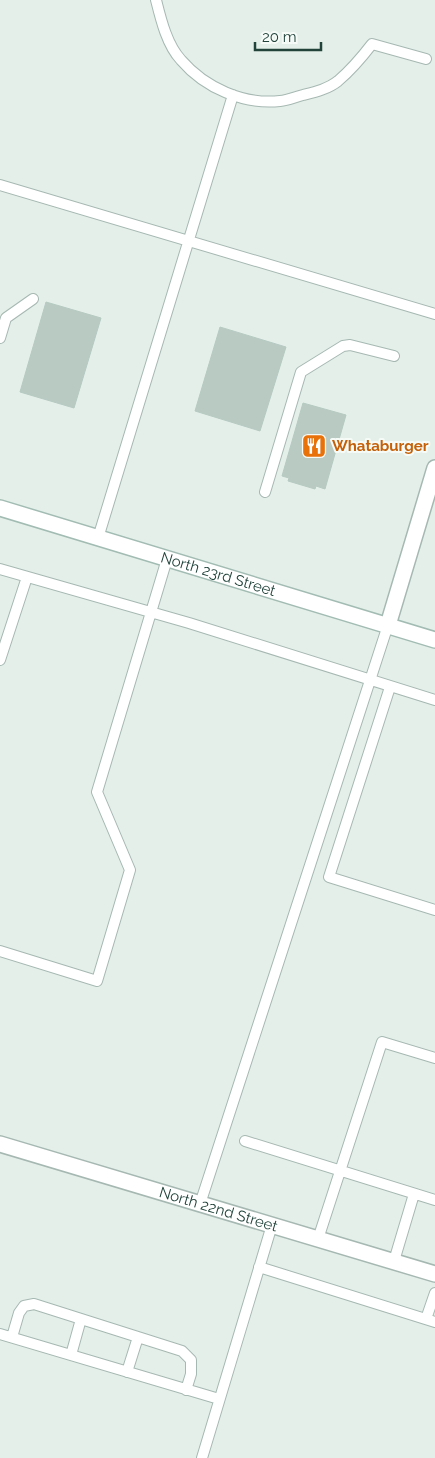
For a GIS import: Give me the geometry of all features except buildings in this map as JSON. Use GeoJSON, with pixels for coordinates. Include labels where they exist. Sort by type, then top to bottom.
{"type":"FeatureCollection","features":[{"type":"Feature","properties":{"kind":"street"},"geometry":{"type":"LineString","coordinates":[[388,626],[435,468]]}},
{"type":"Feature","properties":{"kind":"street","name":"North 23rd Street"},"geometry":{"type":"LineString","coordinates":[[0,508],[435,640]]}},
{"type":"Feature","properties":{"kind":"street","name":"North 22nd Street"},"geometry":{"type":"LineString","coordinates":[[0,1144],[435,1274]]}},
{"type":"Feature","properties":{"kind":"lane"},"geometry":{"type":"LineString","coordinates":[[156,0],[168,37],[180,59],[196,74],[217,88],[254,101],[281,101],[318,91],[337,82],[372,44],[426,59]]}},
{"type":"Feature","properties":{"kind":"lane"},"geometry":{"type":"LineString","coordinates":[[98,538],[233,95]]}},
{"type":"Feature","properties":{"kind":"lane"},"geometry":{"type":"LineString","coordinates":[[0,184],[435,314]]}},
{"type":"Feature","properties":{"kind":"lane"},"geometry":{"type":"LineString","coordinates":[[0,338],[6,318],[33,299]]}},
{"type":"Feature","properties":{"kind":"lane"},"geometry":{"type":"LineString","coordinates":[[265,492],[301,372],[344,346],[350,345],[394,356]]}},
{"type":"Feature","properties":{"kind":"lane"},"geometry":{"type":"LineString","coordinates":[[0,951],[97,981],[130,870],[97,792],[167,559]]}},
{"type":"Feature","properties":{"kind":"lane"},"geometry":{"type":"LineString","coordinates":[[0,569],[151,612],[435,700]]}},
{"type":"Feature","properties":{"kind":"lane"},"geometry":{"type":"LineString","coordinates":[[0,660],[27,577]]}},
{"type":"Feature","properties":{"kind":"lane"},"geometry":{"type":"LineString","coordinates":[[200,1204],[388,626]]}},
{"type":"Feature","properties":{"kind":"lane"},"geometry":{"type":"LineString","coordinates":[[390,686],[329,876],[435,910]]}},
{"type":"Feature","properties":{"kind":"lane"},"geometry":{"type":"LineString","coordinates":[[318,1239],[382,1042],[435,1058]]}},
{"type":"Feature","properties":{"kind":"lane"},"geometry":{"type":"LineString","coordinates":[[245,1141],[435,1200]]}},
{"type":"Feature","properties":{"kind":"lane"},"geometry":{"type":"LineString","coordinates":[[394,1262],[414,1194]]}},
{"type":"Feature","properties":{"kind":"lane"},"geometry":{"type":"LineString","coordinates":[[202,1458],[272,1225]]}},
{"type":"Feature","properties":{"kind":"lane"},"geometry":{"type":"LineString","coordinates":[[259,1267],[431,1320],[435,1293]]}},
{"type":"Feature","properties":{"kind":"lane"},"geometry":{"type":"LineString","coordinates":[[12,1337],[19,1313],[24,1306],[34,1304],[182,1351],[191,1360],[186,1390]]}},
{"type":"Feature","properties":{"kind":"lane"},"geometry":{"type":"LineString","coordinates":[[71,1355],[81,1319]]}},
{"type":"Feature","properties":{"kind":"lane"},"geometry":{"type":"LineString","coordinates":[[0,1334],[219,1399]]}},
{"type":"Feature","properties":{"kind":"lane"},"geometry":{"type":"LineString","coordinates":[[128,1372],[138,1337]]}},
{"type":"Feature","properties":{"kind":"place","name":"Whataburger"},"geometry":{"type":"Point","coordinates":[314,446]}}]}
